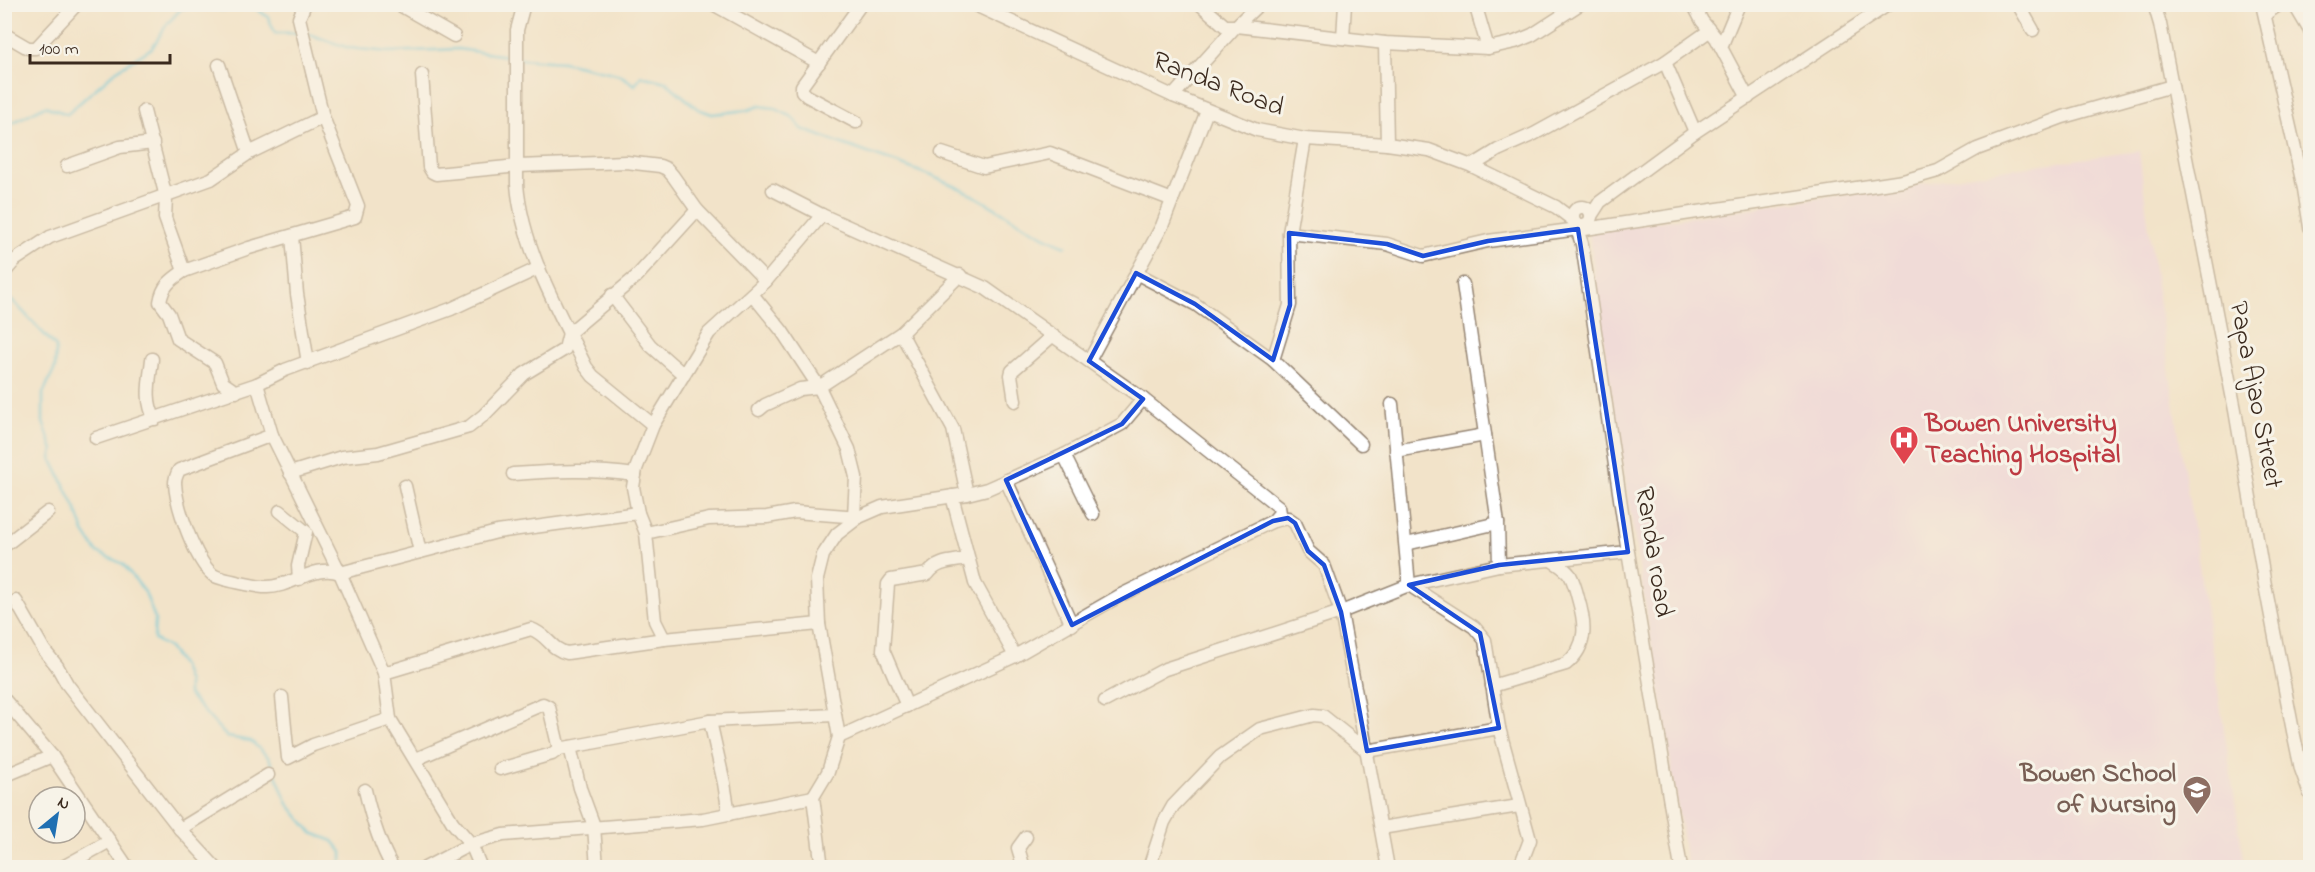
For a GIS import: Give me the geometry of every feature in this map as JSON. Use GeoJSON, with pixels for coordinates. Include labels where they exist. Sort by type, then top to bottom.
{"type":"FeatureCollection","features":[{"type":"Feature","properties":{"kind":"street"},"geometry":{"type":"LineString","coordinates":[[4,34],[28,48],[36,48],[77,4]]}},
{"type":"Feature","properties":{"kind":"street"},"geometry":{"type":"LineString","coordinates":[[236,392],[223,383],[215,363],[178,339],[169,314],[160,302],[162,290],[184,271],[249,248],[355,217],[358,212],[358,206],[323,117],[299,18],[305,4]]}},
{"type":"Feature","properties":{"kind":"street"},"geometry":{"type":"LineString","coordinates":[[398,4],[454,36]]}},
{"type":"Feature","properties":{"kind":"street"},"geometry":{"type":"LineString","coordinates":[[524,4],[517,30],[519,206],[539,268],[586,367],[593,376],[653,425]]}},
{"type":"Feature","properties":{"kind":"street"},"geometry":{"type":"LineString","coordinates":[[713,4],[819,63]]}},
{"type":"Feature","properties":{"kind":"street"},"geometry":{"type":"LineString","coordinates":[[856,122],[802,91],[802,86],[861,4]]}},
{"type":"Feature","properties":{"kind":"street","name":"Randa Road"},"geometry":{"type":"LineString","coordinates":[[973,4],[1173,96],[1257,130],[1305,139],[1387,144],[1429,150],[1472,166],[1581,219]]}},
{"type":"Feature","properties":{"kind":"street"},"geometry":{"type":"LineString","coordinates":[[1200,4],[1225,26],[1385,43],[1488,48],[1515,42],[1532,35],[1580,4]]}},
{"type":"Feature","properties":{"kind":"street"},"geometry":{"type":"LineString","coordinates":[[1173,96],[1259,4]]}},
{"type":"Feature","properties":{"kind":"street"},"geometry":{"type":"LineString","coordinates":[[1343,38],[1345,4]]}},
{"type":"Feature","properties":{"kind":"street"},"geometry":{"type":"LineString","coordinates":[[1475,4],[1488,48]]}},
{"type":"Feature","properties":{"kind":"street"},"geometry":{"type":"LineString","coordinates":[[1693,4],[1721,47],[1748,98]]}},
{"type":"Feature","properties":{"kind":"street"},"geometry":{"type":"LineString","coordinates":[[1721,47],[1739,4]]}},
{"type":"Feature","properties":{"kind":"street"},"geometry":{"type":"LineString","coordinates":[[1581,219],[1600,202],[1695,132],[1889,4]]}},
{"type":"Feature","properties":{"kind":"street"},"geometry":{"type":"LineString","coordinates":[[2018,4],[2033,30]]}},
{"type":"Feature","properties":{"kind":"street","name":"Papa Ajao Street"},"geometry":{"type":"LineString","coordinates":[[2154,4],[2235,410],[2291,720],[2301,769],[2310,794]]}},
{"type":"Feature","properties":{"kind":"street"},"geometry":{"type":"LineString","coordinates":[[2280,4],[2264,9],[2304,189],[2310,227]]}},
{"type":"Feature","properties":{"kind":"street"},"geometry":{"type":"LineString","coordinates":[[2294,4],[2310,32]]}},
{"type":"Feature","properties":{"kind":"street"},"geometry":{"type":"LineString","coordinates":[[1472,166],[1665,62],[1709,31]]}},
{"type":"Feature","properties":{"kind":"street"},"geometry":{"type":"LineString","coordinates":[[1385,43],[1387,144]]}},
{"type":"Feature","properties":{"kind":"street"},"geometry":{"type":"LineString","coordinates":[[1665,62],[1695,132]]}},
{"type":"Feature","properties":{"kind":"street"},"geometry":{"type":"LineString","coordinates":[[219,65],[249,153]]}},
{"type":"Feature","properties":{"kind":"street"},"geometry":{"type":"LineString","coordinates":[[422,75],[429,167],[432,172],[436,174],[518,166],[626,162],[660,166],[667,169],[697,210],[766,281]]}},
{"type":"Feature","properties":{"kind":"street"},"geometry":{"type":"LineString","coordinates":[[1289,233],[1387,244],[1423,256],[1581,219],[1903,181],[1938,171],[1977,149],[2063,117],[2172,86]]}},
{"type":"Feature","properties":{"kind":"street"},"geometry":{"type":"LineString","coordinates":[[144,111],[166,197],[165,218],[184,271]]}},
{"type":"Feature","properties":{"kind":"street"},"geometry":{"type":"LineString","coordinates":[[1089,361],[1162,226],[1170,200],[1207,111]]}},
{"type":"Feature","properties":{"kind":"street"},"geometry":{"type":"LineString","coordinates":[[4,273],[15,260],[50,237],[211,179],[249,153],[323,117]]}},
{"type":"Feature","properties":{"kind":"street"},"geometry":{"type":"LineString","coordinates":[[1273,360],[1290,305],[1289,233],[1305,139]]}},
{"type":"Feature","properties":{"kind":"street"},"geometry":{"type":"LineString","coordinates":[[67,166],[120,147],[153,143]]}},
{"type":"Feature","properties":{"kind":"street"},"geometry":{"type":"LineString","coordinates":[[942,153],[984,167],[1050,153],[1170,200]]}},
{"type":"Feature","properties":{"kind":"street"},"geometry":{"type":"LineString","coordinates":[[773,190],[822,215],[985,288],[1143,399],[1279,507],[1280,513],[1274,521]]}},
{"type":"Feature","properties":{"kind":"street"},"geometry":{"type":"LineString","coordinates":[[290,473],[342,456],[378,453],[469,427],[524,374],[565,349],[569,333],[637,276],[697,210]]}},
{"type":"Feature","properties":{"kind":"street"},"geometry":{"type":"LineString","coordinates":[[664,639],[655,621],[646,533],[638,513],[633,487],[634,475],[653,425],[709,333],[766,281],[822,215]]}},
{"type":"Feature","properties":{"kind":"street","name":"Randa road"},"geometry":{"type":"LineString","coordinates":[[1581,219],[1582,244],[1628,552],[1681,867]]}},
{"type":"Feature","properties":{"kind":"street"},"geometry":{"type":"LineString","coordinates":[[292,236],[297,294],[308,363]]}},
{"type":"Feature","properties":{"kind":"street"},"geometry":{"type":"LineString","coordinates":[[96,438],[257,384],[285,370],[451,309],[539,268]]}},
{"type":"Feature","properties":{"kind":"street"},"geometry":{"type":"LineString","coordinates":[[1136,273],[1196,304],[1273,360],[1361,444]]}},
{"type":"Feature","properties":{"kind":"street"},"geometry":{"type":"LineString","coordinates":[[759,410],[800,389],[819,387],[901,333],[960,275]]}},
{"type":"Feature","properties":{"kind":"street"},"geometry":{"type":"LineString","coordinates":[[1463,284],[1498,523],[1499,565]]}},
{"type":"Feature","properties":{"kind":"street"},"geometry":{"type":"LineString","coordinates":[[752,294],[782,331],[819,387],[853,459],[856,477],[856,517]]}},
{"type":"Feature","properties":{"kind":"street"},"geometry":{"type":"LineString","coordinates":[[612,295],[650,345],[684,375]]}},
{"type":"Feature","properties":{"kind":"street"},"geometry":{"type":"LineString","coordinates":[[901,333],[953,429],[957,439],[967,494]]}},
{"type":"Feature","properties":{"kind":"street"},"geometry":{"type":"LineString","coordinates":[[1015,401],[1012,371],[1052,336]]}},
{"type":"Feature","properties":{"kind":"street"},"geometry":{"type":"LineString","coordinates":[[152,359],[148,397],[155,419]]}},
{"type":"Feature","properties":{"kind":"street"},"geometry":{"type":"LineString","coordinates":[[257,384],[272,435],[340,573],[384,674],[390,719],[453,822],[471,844],[481,867]]}},
{"type":"Feature","properties":{"kind":"street"},"geometry":{"type":"LineString","coordinates":[[822,867],[813,797],[828,772],[839,737],[819,624],[817,579],[823,555],[837,534],[856,517],[882,507],[987,489],[1064,455],[1122,424],[1143,399]]}},
{"type":"Feature","properties":{"kind":"street"},"geometry":{"type":"LineString","coordinates":[[1392,404],[1409,585]]}},
{"type":"Feature","properties":{"kind":"street"},"geometry":{"type":"LineString","coordinates":[[272,435],[179,470],[175,484],[195,548],[207,570],[219,579],[268,588],[329,569],[340,573],[497,532],[638,513]]}},
{"type":"Feature","properties":{"kind":"street"},"geometry":{"type":"LineString","coordinates":[[1396,451],[1485,435]]}},
{"type":"Feature","properties":{"kind":"street"},"geometry":{"type":"LineString","coordinates":[[1064,455],[1093,514]]}},
{"type":"Feature","properties":{"kind":"street"},"geometry":{"type":"LineString","coordinates":[[513,474],[573,470],[634,475]]}},
{"type":"Feature","properties":{"kind":"street"},"geometry":{"type":"LineString","coordinates":[[1006,480],[1072,625]]}},
{"type":"Feature","properties":{"kind":"street"},"geometry":{"type":"LineString","coordinates":[[405,486],[420,552]]}},
{"type":"Feature","properties":{"kind":"street"},"geometry":{"type":"LineString","coordinates":[[952,496],[975,584],[1015,656]]}},
{"type":"Feature","properties":{"kind":"street"},"geometry":{"type":"LineString","coordinates":[[280,511],[306,532],[298,566],[299,579]]}},
{"type":"Feature","properties":{"kind":"street"},"geometry":{"type":"LineString","coordinates":[[4,546],[48,512]]}},
{"type":"Feature","properties":{"kind":"street"},"geometry":{"type":"LineString","coordinates":[[646,533],[709,519],[767,517],[795,512],[856,517]]}},
{"type":"Feature","properties":{"kind":"street"},"geometry":{"type":"LineString","coordinates":[[839,737],[1015,656],[1121,595],[1274,521],[1288,518],[1295,523],[1308,551],[1324,564],[1341,612],[1388,867]]}},
{"type":"Feature","properties":{"kind":"street"},"geometry":{"type":"LineString","coordinates":[[1406,544],[1498,523]]}},
{"type":"Feature","properties":{"kind":"street"},"geometry":{"type":"LineString","coordinates":[[1105,701],[1165,669],[1341,612],[1409,585],[1499,565],[1628,552]]}},
{"type":"Feature","properties":{"kind":"street"},"geometry":{"type":"LineString","coordinates":[[907,706],[883,650],[888,584],[891,580],[928,574],[933,567],[939,564],[967,559]]}},
{"type":"Feature","properties":{"kind":"street"},"geometry":{"type":"LineString","coordinates":[[1492,686],[1566,664],[1573,658],[1579,647],[1585,622],[1573,581],[1568,572],[1551,560]]}},
{"type":"Feature","properties":{"kind":"street"},"geometry":{"type":"LineString","coordinates":[[1409,585],[1480,633],[1485,640],[1499,728],[1530,840],[1522,861],[1523,867]]}},
{"type":"Feature","properties":{"kind":"street"},"geometry":{"type":"LineString","coordinates":[[16,601],[67,684],[180,829],[216,867]]}},
{"type":"Feature","properties":{"kind":"street"},"geometry":{"type":"LineString","coordinates":[[384,674],[531,628],[541,632],[557,650],[567,652],[664,639],[819,624]]}},
{"type":"Feature","properties":{"kind":"street"},"geometry":{"type":"LineString","coordinates":[[282,697],[288,758],[313,745],[390,719]]}},
{"type":"Feature","properties":{"kind":"street"},"geometry":{"type":"LineString","coordinates":[[4,699],[52,756],[128,867]]}},
{"type":"Feature","properties":{"kind":"street"},"geometry":{"type":"LineString","coordinates":[[416,759],[543,704],[549,707],[560,745],[564,748],[594,826],[597,867]]}},
{"type":"Feature","properties":{"kind":"street"},"geometry":{"type":"LineString","coordinates":[[500,769],[552,754],[564,748],[710,721],[836,715]]}},
{"type":"Feature","properties":{"kind":"street"},"geometry":{"type":"LineString","coordinates":[[1149,867],[1164,822],[1173,806],[1220,758],[1260,729],[1314,715],[1323,716],[1367,751],[1499,728]]}},
{"type":"Feature","properties":{"kind":"street"},"geometry":{"type":"LineString","coordinates":[[710,721],[729,814]]}},
{"type":"Feature","properties":{"kind":"street"},"geometry":{"type":"LineString","coordinates":[[4,776],[52,756]]}},
{"type":"Feature","properties":{"kind":"street"},"geometry":{"type":"LineString","coordinates":[[180,829],[268,775]]}},
{"type":"Feature","properties":{"kind":"street"},"geometry":{"type":"LineString","coordinates":[[365,790],[372,818],[393,867]]}},
{"type":"Feature","properties":{"kind":"street"},"geometry":{"type":"LineString","coordinates":[[425,867],[471,844],[503,835],[594,826],[672,822],[729,814],[813,797]]}},
{"type":"Feature","properties":{"kind":"street"},"geometry":{"type":"LineString","coordinates":[[1380,828],[1519,806]]}},
{"type":"Feature","properties":{"kind":"street"},"geometry":{"type":"LineString","coordinates":[[1024,867],[1018,848],[1026,837]]}},
{"type":"Feature","properties":{"kind":"street"},"geometry":{"type":"LineString","coordinates":[[61,867],[110,841]]}},
{"type":"Feature","properties":{"kind":"highlighted area"},"geometry":{"type":"Polygon","coordinates":[[[1578,229],[1628,552],[1499,565],[1409,585],[1480,633],[1499,728],[1367,751],[1341,612],[1324,565],[1308,551],[1295,523],[1288,518],[1273,521],[1072,625],[1006,480],[1122,424],[1143,399],[1089,361],[1136,273],[1195,304],[1273,360],[1290,305],[1289,233],[1387,244],[1423,256],[1488,241],[1578,229]]]}},
{"type":"Feature","properties":{"kind":"shaded area","name":"Bowen University Teaching Hospital"},"geometry":{"type":"Polygon","coordinates":[[[2139,151],[2156,284],[2245,867],[1687,867],[1600,320],[1589,232],[2139,151]]]}},
{"type":"Feature","properties":{"kind":"waterway"},"geometry":{"type":"LineString","coordinates":[[4,127],[45,106],[67,114],[117,70],[152,48],[167,24],[181,9],[196,6],[224,10],[235,7],[254,7],[268,17],[275,33],[298,33]]}},
{"type":"Feature","properties":{"kind":"waterway"},"geometry":{"type":"LineString","coordinates":[[308,34],[349,48],[389,52],[458,49],[514,57]]}},
{"type":"Feature","properties":{"kind":"waterway"},"geometry":{"type":"LineString","coordinates":[[520,59],[563,62],[609,72],[620,75],[635,85],[641,76],[666,82],[698,109],[712,114],[748,110],[759,106],[774,108],[792,117],[802,129],[957,187],[1038,233],[1066,246]]}},
{"type":"Feature","properties":{"kind":"waterway"},"geometry":{"type":"LineString","coordinates":[[4,297],[14,302],[56,347],[55,368],[43,393],[43,422],[53,450],[51,458],[75,507],[84,532],[97,552],[123,564],[145,592],[155,619],[154,639],[169,648],[182,666],[188,683],[188,694],[227,737],[251,741],[269,758],[288,804],[312,833],[333,841],[342,852],[342,860],[334,868]]}},
{"type":"Feature","properties":{"kind":"place","name":"Bowen University Teaching Hospital"},"geometry":{"type":"Point","coordinates":[1904,466]}},
{"type":"Feature","properties":{"kind":"place","name":"Bowen School of Nursing"},"geometry":{"type":"Point","coordinates":[2197,816]}}]}
